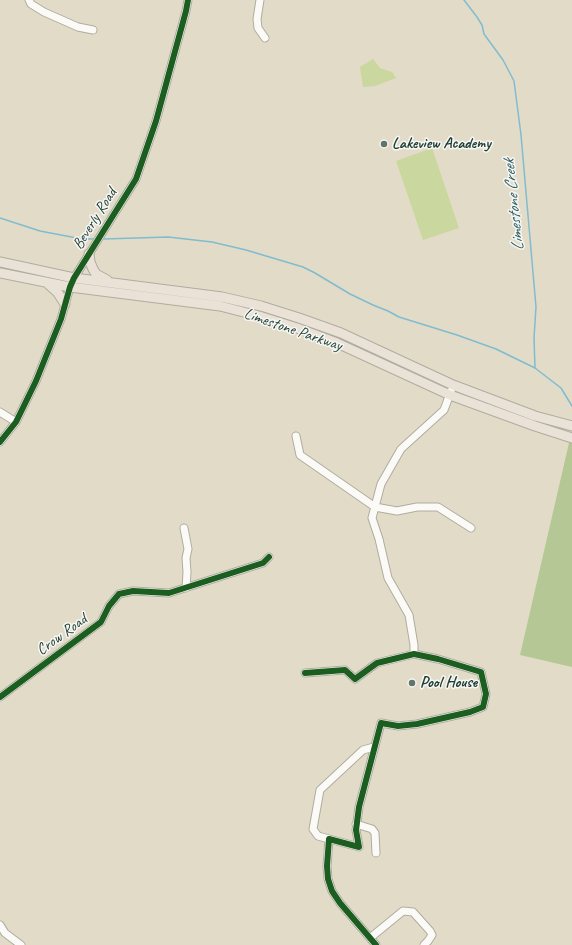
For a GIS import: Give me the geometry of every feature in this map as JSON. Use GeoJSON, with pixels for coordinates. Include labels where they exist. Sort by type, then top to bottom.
{"type":"FeatureCollection","features":[{"type":"Feature","properties":{"kind":"main road"},"geometry":{"type":"LineString","coordinates":[[89,254],[90,262],[96,274],[112,283]]}},
{"type":"Feature","properties":{"kind":"main road","name":"Limestone Parkway"},"geometry":{"type":"LineString","coordinates":[[0,262],[74,278],[222,297],[262,306],[341,333],[453,385],[535,416],[572,426]]}},
{"type":"Feature","properties":{"kind":"main road","name":"Limestone Parkway"},"geometry":{"type":"LineString","coordinates":[[0,273],[70,287],[220,306],[259,316],[337,343],[450,396],[572,438]]}},
{"type":"Feature","properties":{"kind":"main road"},"geometry":{"type":"LineString","coordinates":[[46,282],[58,293],[65,304]]}},
{"type":"Feature","properties":{"kind":"street"},"geometry":{"type":"LineString","coordinates":[[29,0],[31,4],[44,12],[78,27],[93,30]]}},
{"type":"Feature","properties":{"kind":"street","name":"Beverly Road"},"geometry":{"type":"LineString","coordinates":[[0,442],[16,422],[36,381],[54,338],[74,278],[136,179],[156,121],[188,0]]}},
{"type":"Feature","properties":{"kind":"street"},"geometry":{"type":"LineString","coordinates":[[260,0],[257,20],[258,28],[265,38]]}},
{"type":"Feature","properties":{"kind":"street"},"geometry":{"type":"LineString","coordinates":[[414,654],[409,615],[388,578],[379,539],[372,518],[381,484],[401,449],[444,410],[453,385]]}},
{"type":"Feature","properties":{"kind":"street"},"geometry":{"type":"LineString","coordinates":[[0,412],[16,422]]}},
{"type":"Feature","properties":{"kind":"street"},"geometry":{"type":"LineString","coordinates":[[296,436],[300,455],[375,507],[397,511],[417,507],[438,507],[471,528]]}},
{"type":"Feature","properties":{"kind":"street"},"geometry":{"type":"LineString","coordinates":[[184,528],[188,549],[186,558],[186,588]]}},
{"type":"Feature","properties":{"kind":"street","name":"Crow Road"},"geometry":{"type":"LineString","coordinates":[[0,697],[101,622],[109,606],[119,594],[133,591],[169,593],[263,563],[269,557]]}},
{"type":"Feature","properties":{"kind":"street"},"geometry":{"type":"LineString","coordinates":[[305,673],[345,670],[354,679],[377,663],[414,654],[438,659],[481,672],[486,694],[483,707],[470,712],[417,724],[398,726],[381,723],[359,807],[356,824],[359,847],[329,843],[318,836],[313,829],[320,790],[363,750],[374,748]]}},
{"type":"Feature","properties":{"kind":"street"},"geometry":{"type":"LineString","coordinates":[[356,824],[372,829],[375,833],[376,853]]}},
{"type":"Feature","properties":{"kind":"street"},"geometry":{"type":"LineString","coordinates":[[329,843],[327,866],[328,879],[332,891],[340,903],[376,945]]}},
{"type":"Feature","properties":{"kind":"street"},"geometry":{"type":"LineString","coordinates":[[370,938],[404,911],[412,912],[430,931],[432,936],[424,945]]}},
{"type":"Feature","properties":{"kind":"street"},"geometry":{"type":"LineString","coordinates":[[0,926],[5,933],[21,945]]}},
{"type":"Feature","properties":{"kind":"green space"},"geometry":{"type":"Polygon","coordinates":[[[373,59],[380,68],[392,72],[396,78],[375,86],[363,87],[360,67],[373,59]]]}},
{"type":"Feature","properties":{"kind":"green space"},"geometry":{"type":"Polygon","coordinates":[[[432,148],[459,228],[423,240],[396,161],[432,148]]]}},
{"type":"Feature","properties":{"kind":"green space"},"geometry":{"type":"Polygon","coordinates":[[[572,430],[572,667],[520,655],[572,430]]]}},
{"type":"Feature","properties":{"kind":"waterway","name":"Limestone Creek"},"geometry":{"type":"LineString","coordinates":[[464,0],[482,25],[484,34],[503,60],[514,81],[521,135],[536,307],[534,338],[535,368]]}},
{"type":"Feature","properties":{"kind":"waterway"},"geometry":{"type":"LineString","coordinates":[[0,218],[40,231],[82,239],[95,239]]}},
{"type":"Feature","properties":{"kind":"waterway"},"geometry":{"type":"LineString","coordinates":[[104,239],[168,237],[212,242],[246,250],[303,267],[350,294],[399,317],[496,349],[535,368],[561,388],[572,406]]}},
{"type":"Feature","properties":{"kind":"cycle path"},"geometry":{"type":"LineString","coordinates":[[0,442],[16,422],[36,381],[61,319],[74,278],[136,179],[156,121],[188,0]]}},
{"type":"Feature","properties":{"kind":"cycle path"},"geometry":{"type":"LineString","coordinates":[[0,697],[101,622],[109,606],[119,594],[133,591],[169,593],[263,563],[269,557]]}},
{"type":"Feature","properties":{"kind":"cycle path"},"geometry":{"type":"LineString","coordinates":[[305,673],[345,670],[355,679],[377,663],[414,654],[438,659],[481,672],[486,694],[483,707],[470,712],[417,724],[398,726],[381,723],[359,807],[356,830],[359,847],[329,839],[327,866],[328,879],[332,891],[340,903],[376,945]]}},
{"type":"Feature","properties":{"kind":"place","name":"Lakeview Academy"},"geometry":{"type":"Point","coordinates":[384,144]}},
{"type":"Feature","properties":{"kind":"place","name":"Pool House"},"geometry":{"type":"Point","coordinates":[412,683]}}]}
